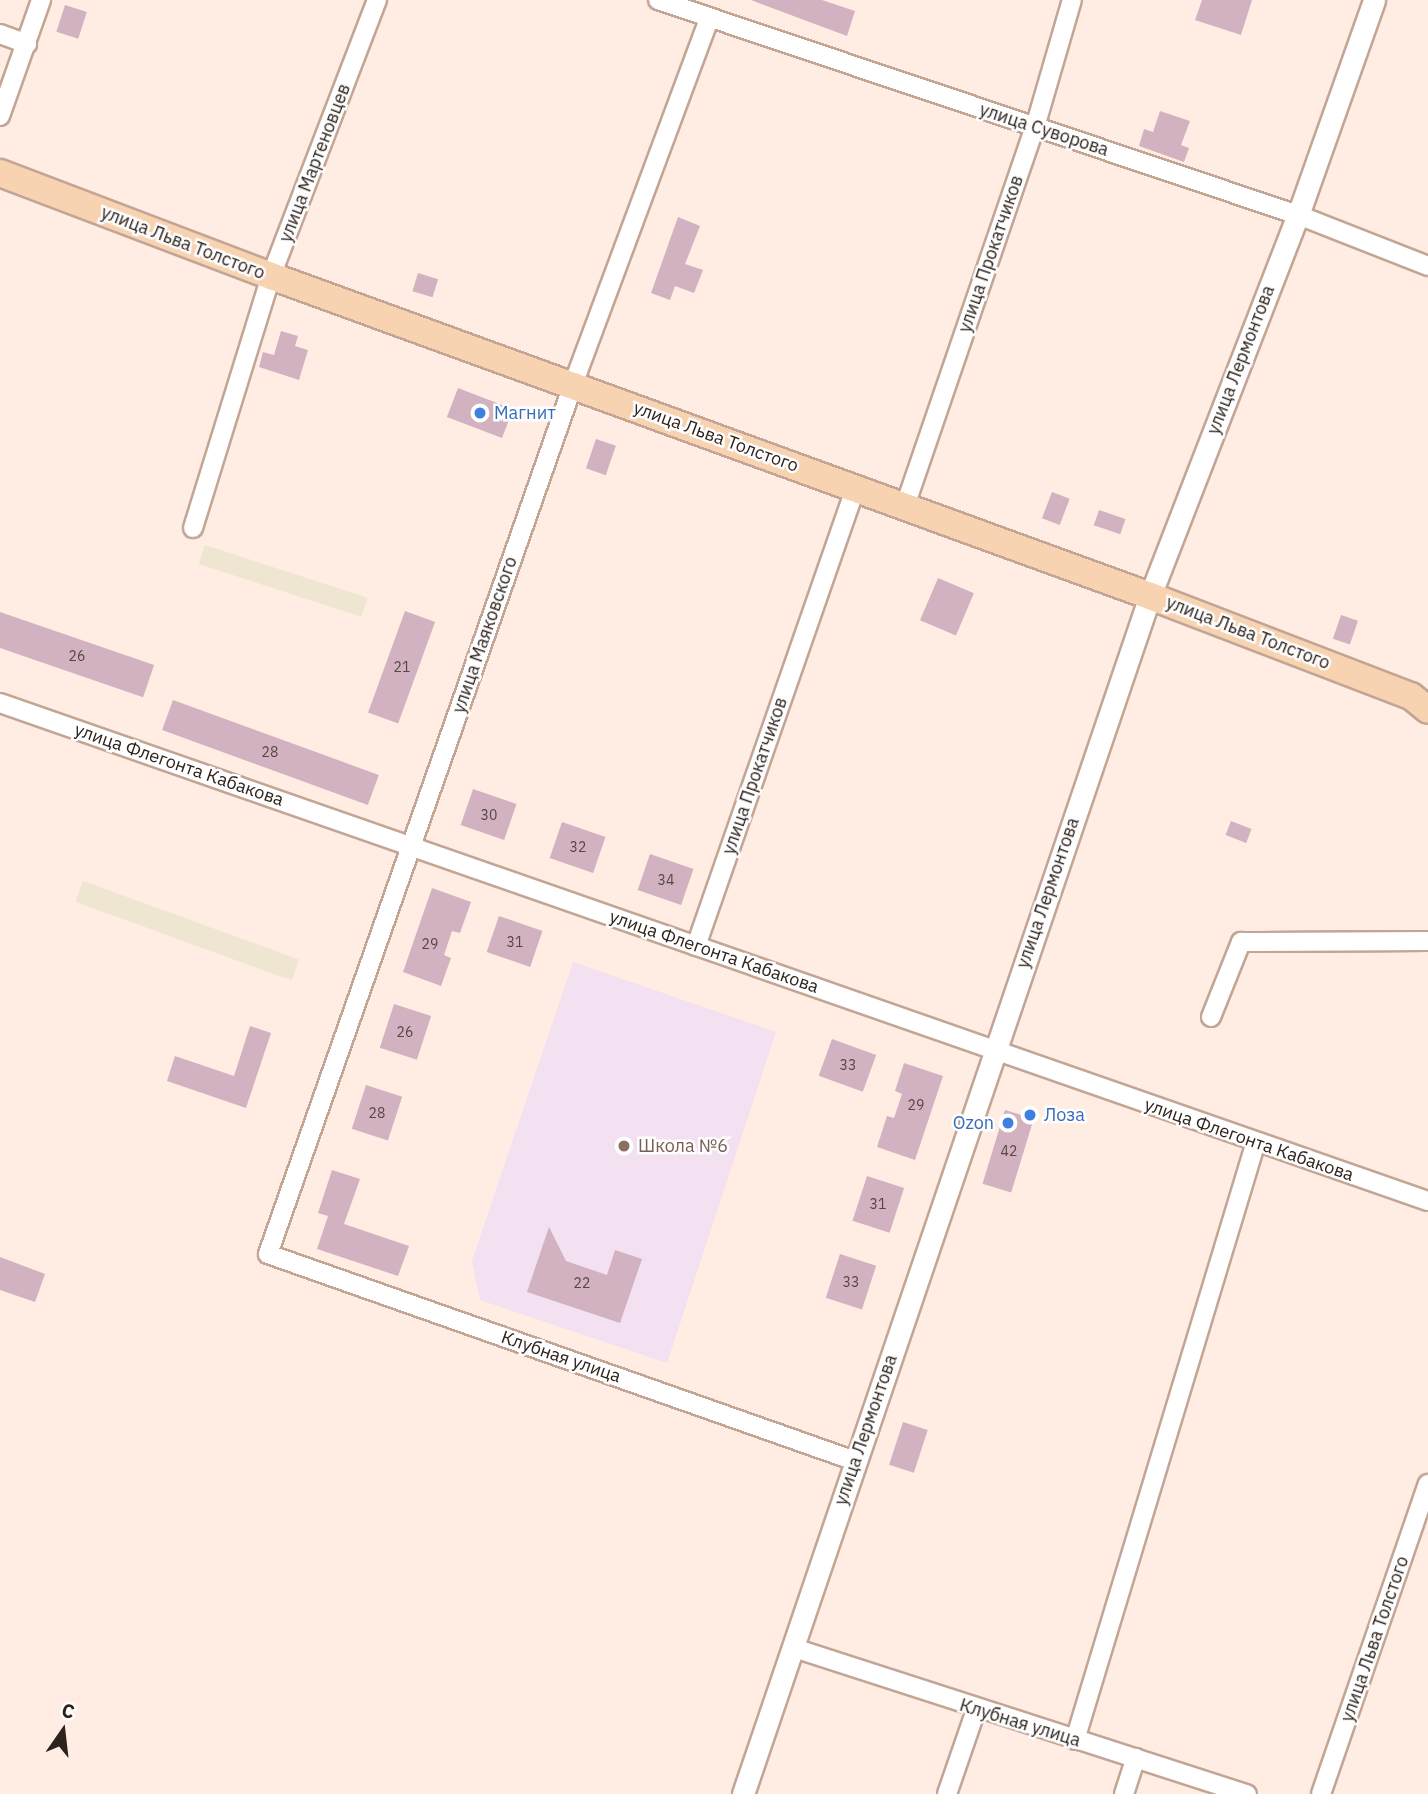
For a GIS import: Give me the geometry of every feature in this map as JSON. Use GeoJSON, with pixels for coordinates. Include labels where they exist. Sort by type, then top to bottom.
{"type":"FeatureCollection","features":[{"type":"Feature","properties":{"kind":"main road","name":"улица Льва Толстого"},"geometry":{"type":"LineString","coordinates":[[0,173],[271,276],[1150,596],[1411,696],[1428,710]]}},
{"type":"Feature","properties":{"kind":"street"},"geometry":{"type":"LineString","coordinates":[[0,116],[41,0]]}},
{"type":"Feature","properties":{"kind":"street","name":"улица Мартеновцев"},"geometry":{"type":"LineString","coordinates":[[193,528],[271,276],[377,0]]}},
{"type":"Feature","properties":{"kind":"street","name":"улица Суворова"},"geometry":{"type":"LineString","coordinates":[[658,0],[1298,215],[1428,267]]}},
{"type":"Feature","properties":{"kind":"street","name":"улица Прокатчиков"},"geometry":{"type":"LineString","coordinates":[[905,506],[1035,127],[1072,0]]}},
{"type":"Feature","properties":{"kind":"street","name":"улица Лермонтова"},"geometry":{"type":"LineString","coordinates":[[743,1794],[1150,596],[1298,215],[1374,0]]}},
{"type":"Feature","properties":{"kind":"street","name":"улица Маяковского"},"geometry":{"type":"LineString","coordinates":[[268,1254],[573,385],[709,19]]}},
{"type":"Feature","properties":{"kind":"street"},"geometry":{"type":"LineString","coordinates":[[0,34],[27,44]]}},
{"type":"Feature","properties":{"kind":"street","name":"улица Прокатчиков"},"geometry":{"type":"LineString","coordinates":[[696,946],[856,487]]}},
{"type":"Feature","properties":{"kind":"street","name":"улица Флегонта Кабакова"},"geometry":{"type":"LineString","coordinates":[[0,703],[995,1048],[1255,1145],[1428,1201]]}},
{"type":"Feature","properties":{"kind":"street"},"geometry":{"type":"LineString","coordinates":[[1211,1017],[1241,942],[1428,941]]}},
{"type":"Feature","properties":{"kind":"street"},"geometry":{"type":"LineString","coordinates":[[1076,1740],[1255,1145]]}},
{"type":"Feature","properties":{"kind":"street","name":"Клубная улица"},"geometry":{"type":"LineString","coordinates":[[268,1254],[855,1461]]}},
{"type":"Feature","properties":{"kind":"street","name":"улица Льва Толстого"},"geometry":{"type":"LineString","coordinates":[[1321,1794],[1425,1504],[1428,1484]]}},
{"type":"Feature","properties":{"kind":"street","name":"Клубная улица"},"geometry":{"type":"LineString","coordinates":[[794,1648],[976,1710],[1247,1794]]}},
{"type":"Feature","properties":{"kind":"street"},"geometry":{"type":"LineString","coordinates":[[947,1794],[976,1710]]}},
{"type":"Feature","properties":{"kind":"street"},"geometry":{"type":"LineString","coordinates":[[1124,1794],[1136,1759]]}},
{"type":"Feature","properties":{"kind":"shaded area"},"geometry":{"type":"Polygon","coordinates":[[[205,545],[368,598],[361,617],[199,564],[205,545]]]}},
{"type":"Feature","properties":{"kind":"shaded area"},"geometry":{"type":"Polygon","coordinates":[[[83,881],[299,960],[292,980],[75,902],[83,881]]]}},
{"type":"Feature","properties":{"kind":"shaded area","name":"Школа №6"},"geometry":{"type":"Polygon","coordinates":[[[573,962],[776,1032],[667,1363],[480,1300],[472,1261],[573,962]]]}},
{"type":"Feature","properties":{"kind":"building"},"geometry":{"type":"Polygon","coordinates":[[[751,0],[822,0],[855,11],[847,36],[751,0]]]}},
{"type":"Feature","properties":{"kind":"building"},"geometry":{"type":"Polygon","coordinates":[[[1202,0],[1252,0],[1241,35],[1195,20],[1202,0]]]}},
{"type":"Feature","properties":{"kind":"building"},"geometry":{"type":"Polygon","coordinates":[[[65,5],[87,12],[78,39],[56,32],[65,5]]]}},
{"type":"Feature","properties":{"kind":"building"},"geometry":{"type":"Polygon","coordinates":[[[1160,111],[1190,121],[1181,145],[1189,148],[1184,162],[1139,146],[1144,129],[1153,132],[1160,111]]]}},
{"type":"Feature","properties":{"kind":"building"},"geometry":{"type":"Polygon","coordinates":[[[678,217],[700,226],[685,264],[703,270],[694,293],[675,286],[670,300],[651,293],[678,217]]]}},
{"type":"Feature","properties":{"kind":"building"},"geometry":{"type":"Polygon","coordinates":[[[418,273],[438,279],[433,297],[412,291],[418,273]]]}},
{"type":"Feature","properties":{"kind":"building"},"geometry":{"type":"Polygon","coordinates":[[[281,331],[298,336],[295,346],[308,350],[299,380],[259,367],[263,352],[274,355],[281,331]]]}},
{"type":"Feature","properties":{"kind":"building","name":"Магнит"},"geometry":{"type":"Polygon","coordinates":[[[458,388],[513,409],[502,438],[447,417],[458,388]]]}},
{"type":"Feature","properties":{"kind":"building"},"geometry":{"type":"Polygon","coordinates":[[[596,439],[616,446],[606,475],[586,468],[596,439]]]}},
{"type":"Feature","properties":{"kind":"building"},"geometry":{"type":"Polygon","coordinates":[[[1052,492],[1070,499],[1060,525],[1042,518],[1052,492]]]}},
{"type":"Feature","properties":{"kind":"building"},"geometry":{"type":"Polygon","coordinates":[[[1099,510],[1125,519],[1120,534],[1094,525],[1099,510]]]}},
{"type":"Feature","properties":{"kind":"building"},"geometry":{"type":"Polygon","coordinates":[[[938,578],[974,593],[956,636],[920,620],[938,578]]]}},
{"type":"Feature","properties":{"kind":"building"},"geometry":{"type":"Polygon","coordinates":[[[405,611],[435,622],[398,723],[368,712],[405,611]]]}},
{"type":"Feature","properties":{"kind":"building"},"geometry":{"type":"Polygon","coordinates":[[[0,612],[154,665],[143,697],[0,648],[0,612]]]}},
{"type":"Feature","properties":{"kind":"building"},"geometry":{"type":"Polygon","coordinates":[[[1341,615],[1358,621],[1350,644],[1333,639],[1341,615]]]}},
{"type":"Feature","properties":{"kind":"building"},"geometry":{"type":"Polygon","coordinates":[[[173,700],[379,775],[368,805],[162,730],[173,700]]]}},
{"type":"Feature","properties":{"kind":"building"},"geometry":{"type":"Polygon","coordinates":[[[473,789],[516,804],[504,840],[461,825],[473,789]]]}},
{"type":"Feature","properties":{"kind":"building"},"geometry":{"type":"Polygon","coordinates":[[[1231,821],[1252,829],[1246,843],[1226,835],[1231,821]]]}},
{"type":"Feature","properties":{"kind":"building"},"geometry":{"type":"Polygon","coordinates":[[[562,822],[605,837],[593,873],[550,858],[562,822]]]}},
{"type":"Feature","properties":{"kind":"building"},"geometry":{"type":"Polygon","coordinates":[[[650,854],[693,869],[681,905],[638,890],[650,854]]]}},
{"type":"Feature","properties":{"kind":"building"},"geometry":{"type":"Polygon","coordinates":[[[432,888],[471,902],[460,933],[452,931],[444,955],[451,958],[441,986],[403,972],[432,888]]]}},
{"type":"Feature","properties":{"kind":"building"},"geometry":{"type":"Polygon","coordinates":[[[499,916],[542,931],[530,967],[487,952],[499,916]]]}},
{"type":"Feature","properties":{"kind":"building"},"geometry":{"type":"Polygon","coordinates":[[[394,1004],[431,1016],[417,1060],[380,1048],[394,1004]]]}},
{"type":"Feature","properties":{"kind":"building"},"geometry":{"type":"Polygon","coordinates":[[[250,1026],[271,1033],[246,1108],[167,1081],[175,1056],[234,1076],[250,1026]]]}},
{"type":"Feature","properties":{"kind":"building"},"geometry":{"type":"Polygon","coordinates":[[[832,1039],[876,1055],[863,1092],[819,1076],[832,1039]]]}},
{"type":"Feature","properties":{"kind":"building"},"geometry":{"type":"Polygon","coordinates":[[[904,1063],[943,1076],[915,1160],[877,1147],[887,1116],[894,1118],[902,1094],[895,1091],[904,1063]]]}},
{"type":"Feature","properties":{"kind":"building"},"geometry":{"type":"Polygon","coordinates":[[[366,1085],[402,1097],[388,1140],[352,1129],[366,1085]]]}},
{"type":"Feature","properties":{"kind":"building"},"geometry":{"type":"Polygon","coordinates":[[[1005,1110],[1034,1119],[1011,1192],[982,1184],[1005,1110]]]}},
{"type":"Feature","properties":{"kind":"building"},"geometry":{"type":"Polygon","coordinates":[[[332,1170],[360,1179],[344,1224],[409,1246],[398,1276],[317,1249],[328,1216],[318,1213],[332,1170]]]}},
{"type":"Feature","properties":{"kind":"building"},"geometry":{"type":"Polygon","coordinates":[[[867,1176],[904,1188],[890,1233],[852,1221],[867,1176]]]}},
{"type":"Feature","properties":{"kind":"building"},"geometry":{"type":"Polygon","coordinates":[[[549,1227],[566,1261],[607,1275],[615,1250],[642,1259],[620,1323],[527,1292],[549,1227]]]}},
{"type":"Feature","properties":{"kind":"building"},"geometry":{"type":"Polygon","coordinates":[[[840,1254],[876,1266],[862,1309],[826,1298],[840,1254]]]}},
{"type":"Feature","properties":{"kind":"building"},"geometry":{"type":"Polygon","coordinates":[[[0,1257],[45,1274],[35,1302],[0,1290],[0,1257]]]}},
{"type":"Feature","properties":{"kind":"building"},"geometry":{"type":"Polygon","coordinates":[[[903,1422],[928,1430],[914,1473],[889,1465],[903,1422]]]}},
{"type":"Feature","properties":{"kind":"place","name":"Магнит"},"geometry":{"type":"Point","coordinates":[480,413]}},
{"type":"Feature","properties":{"kind":"place","name":"Лоза"},"geometry":{"type":"Point","coordinates":[1030,1115]}},
{"type":"Feature","properties":{"kind":"place","name":"Ozon"},"geometry":{"type":"Point","coordinates":[1008,1123]}},
{"type":"Feature","properties":{"kind":"place","name":"Школа №6"},"geometry":{"type":"Point","coordinates":[624,1146]}}]}
